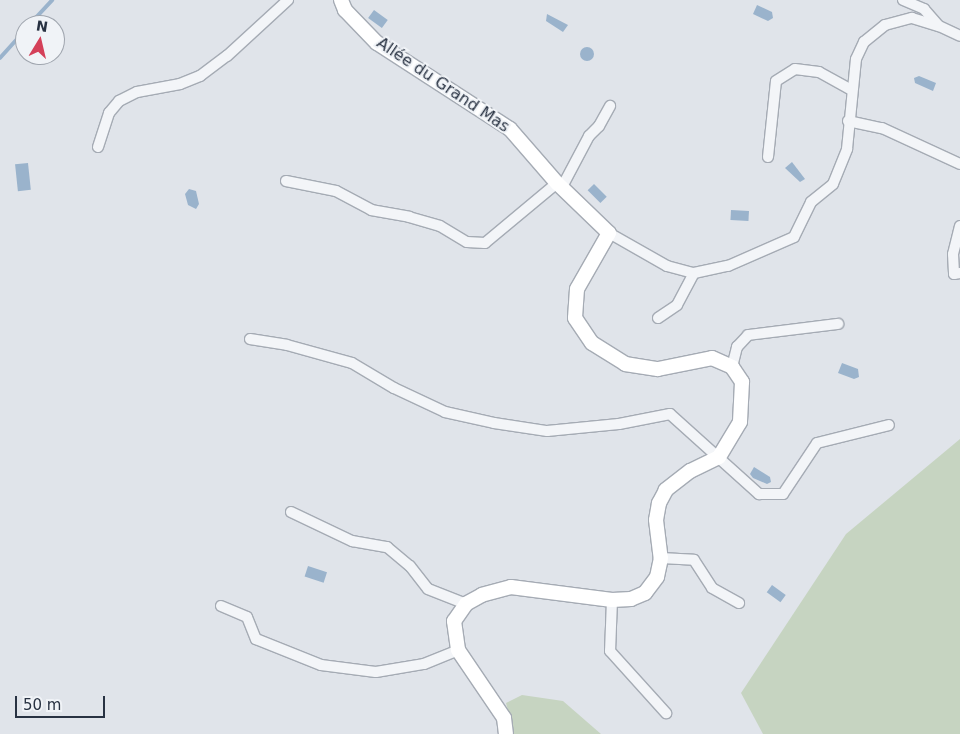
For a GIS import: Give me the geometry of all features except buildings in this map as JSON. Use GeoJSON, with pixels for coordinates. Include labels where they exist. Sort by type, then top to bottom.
{"type":"FeatureCollection","features":[{"type":"Feature","properties":{"kind":"street"},"geometry":{"type":"LineString","coordinates":[[98,147],[109,113],[119,101],[137,92],[180,84],[200,76],[227,56],[288,0]]}},
{"type":"Feature","properties":{"kind":"street","name":"Allée du Grand Mas"},"geometry":{"type":"LineString","coordinates":[[342,0],[345,10],[377,43],[510,129],[559,185],[609,233]]}},
{"type":"Feature","properties":{"kind":"street"},"geometry":{"type":"LineString","coordinates":[[903,0],[924,9],[939,26]]}},
{"type":"Feature","properties":{"kind":"street"},"geometry":{"type":"LineString","coordinates":[[506,734],[504,718],[458,650],[454,621],[466,604],[482,595],[511,587],[612,600],[631,599],[645,593],[657,577],[661,558],[656,520],[666,490],[690,471],[719,456],[740,422],[742,382],[732,367],[712,358],[658,369],[626,364],[592,343],[575,318],[578,289],[609,233],[667,266],[694,273],[728,266],[794,238],[811,202],[833,184],[847,148],[851,90],[856,59],[864,42],[885,26],[912,18],[939,26],[960,36]]}},
{"type":"Feature","properties":{"kind":"street"},"geometry":{"type":"LineString","coordinates":[[768,157],[776,81],[795,69],[819,72],[851,90]]}},
{"type":"Feature","properties":{"kind":"street"},"geometry":{"type":"LineString","coordinates":[[286,181],[336,191],[371,210],[410,217],[440,226],[467,242],[485,243],[559,185],[589,136],[599,126],[610,106]]}},
{"type":"Feature","properties":{"kind":"street"},"geometry":{"type":"LineString","coordinates":[[848,121],[882,128],[960,164]]}},
{"type":"Feature","properties":{"kind":"street"},"geometry":{"type":"LineString","coordinates":[[960,226],[953,254],[954,274],[960,273]]}},
{"type":"Feature","properties":{"kind":"street"},"geometry":{"type":"LineString","coordinates":[[658,318],[677,305],[694,273]]}},
{"type":"Feature","properties":{"kind":"street"},"geometry":{"type":"LineString","coordinates":[[732,367],[737,347],[748,335],[838,324]]}},
{"type":"Feature","properties":{"kind":"street"},"geometry":{"type":"LineString","coordinates":[[250,339],[287,345],[352,363],[394,388],[445,412],[494,423],[547,431],[619,424],[670,414],[719,456],[759,494],[783,494],[817,443],[889,425]]}},
{"type":"Feature","properties":{"kind":"street"},"geometry":{"type":"LineString","coordinates":[[291,512],[352,541],[387,547],[410,566],[428,589],[466,604]]}},
{"type":"Feature","properties":{"kind":"street"},"geometry":{"type":"LineString","coordinates":[[661,558],[694,560],[712,588],[740,602]]}},
{"type":"Feature","properties":{"kind":"street"},"geometry":{"type":"LineString","coordinates":[[612,600],[610,651],[666,713]]}},
{"type":"Feature","properties":{"kind":"street"},"geometry":{"type":"LineString","coordinates":[[221,606],[247,617],[256,639],[321,665],[376,672],[424,664],[458,650]]}},
{"type":"Feature","properties":{"kind":"green space"},"geometry":{"type":"Polygon","coordinates":[[[960,439],[960,734],[763,734],[741,693],[846,534],[960,439]]]}},
{"type":"Feature","properties":{"kind":"green space"},"geometry":{"type":"Polygon","coordinates":[[[522,695],[563,701],[601,734],[514,734],[506,703],[522,695]]]}},
{"type":"Feature","properties":{"kind":"water"},"geometry":{"type":"Polygon","coordinates":[[[757,5],[772,12],[773,18],[768,21],[753,14],[757,5]]]}},
{"type":"Feature","properties":{"kind":"water"},"geometry":{"type":"Polygon","coordinates":[[[374,10],[388,20],[382,28],[368,18],[374,10]]]}},
{"type":"Feature","properties":{"kind":"water"},"geometry":{"type":"Polygon","coordinates":[[[547,14],[568,25],[563,32],[546,21],[547,14]]]}},
{"type":"Feature","properties":{"kind":"water"},"geometry":{"type":"Polygon","coordinates":[[[584,47],[590,47],[594,54],[590,61],[584,61],[580,57],[580,51],[584,47]]]}},
{"type":"Feature","properties":{"kind":"water"},"geometry":{"type":"Polygon","coordinates":[[[919,76],[936,83],[933,91],[915,83],[914,78],[919,76]]]}},
{"type":"Feature","properties":{"kind":"water"},"geometry":{"type":"Polygon","coordinates":[[[792,162],[805,179],[800,182],[785,168],[792,162]]]}},
{"type":"Feature","properties":{"kind":"water"},"geometry":{"type":"Polygon","coordinates":[[[28,163],[31,190],[18,191],[15,164],[28,163]]]}},
{"type":"Feature","properties":{"kind":"water"},"geometry":{"type":"Polygon","coordinates":[[[594,184],[607,197],[600,203],[588,190],[594,184]]]}},
{"type":"Feature","properties":{"kind":"water"},"geometry":{"type":"Polygon","coordinates":[[[189,189],[196,191],[199,204],[196,209],[188,205],[185,194],[189,189]]]}},
{"type":"Feature","properties":{"kind":"water"},"geometry":{"type":"Polygon","coordinates":[[[731,210],[749,211],[748,221],[730,220],[731,210]]]}},
{"type":"Feature","properties":{"kind":"water"},"geometry":{"type":"Polygon","coordinates":[[[842,363],[858,369],[859,377],[854,379],[838,373],[842,363]]]}},
{"type":"Feature","properties":{"kind":"water"},"geometry":{"type":"Polygon","coordinates":[[[754,467],[770,477],[771,482],[767,484],[753,478],[750,474],[754,467]]]}},
{"type":"Feature","properties":{"kind":"water"},"geometry":{"type":"Polygon","coordinates":[[[308,566],[327,572],[324,583],[305,576],[308,566]]]}},
{"type":"Feature","properties":{"kind":"water"},"geometry":{"type":"Polygon","coordinates":[[[772,585],[786,595],[780,602],[767,592],[772,585]]]}},
{"type":"Feature","properties":{"kind":"waterway"},"geometry":{"type":"LineString","coordinates":[[38,15],[52,0]]}},
{"type":"Feature","properties":{"kind":"waterway"},"geometry":{"type":"LineString","coordinates":[[0,58],[15,41]]}}]}
